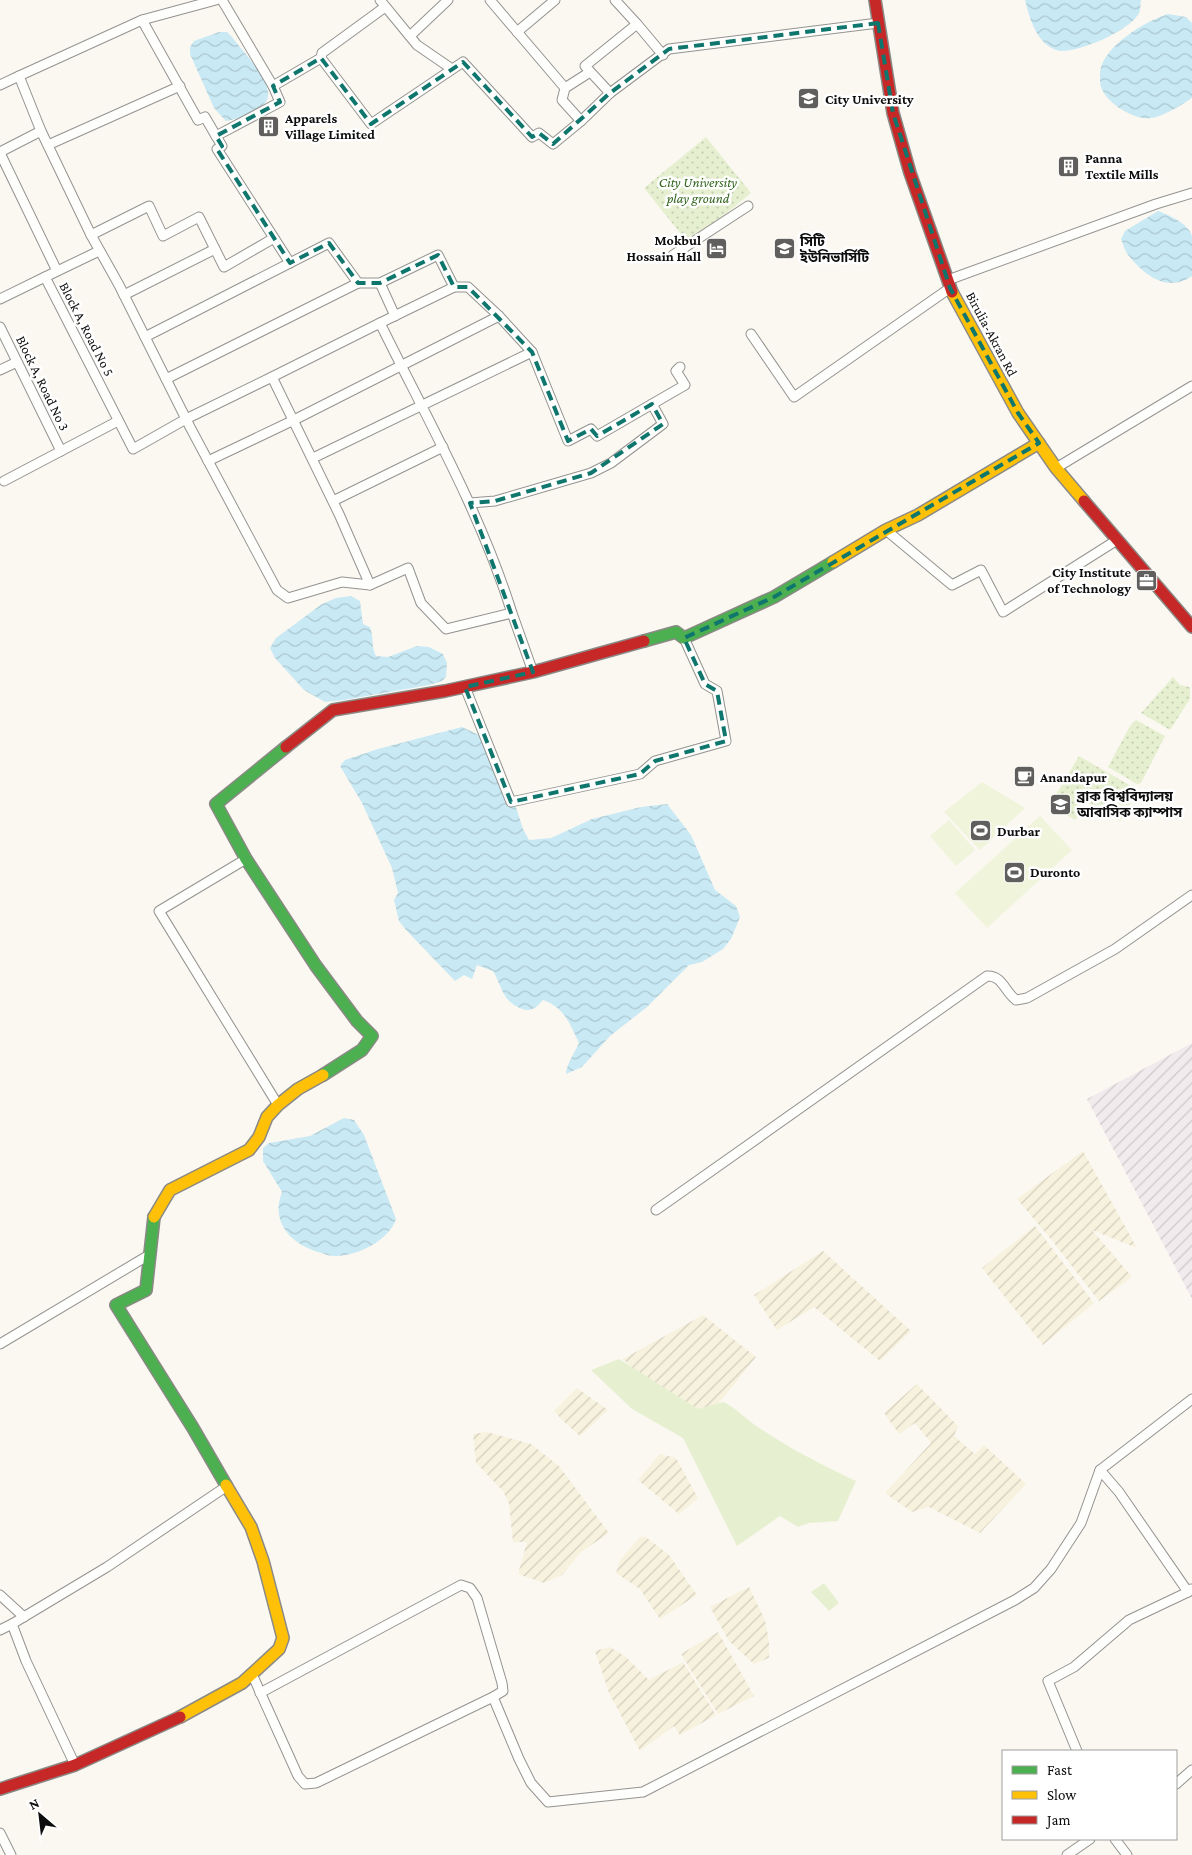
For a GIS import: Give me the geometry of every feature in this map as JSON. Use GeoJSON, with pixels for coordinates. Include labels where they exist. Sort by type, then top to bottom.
{"type":"FeatureCollection","features":[{"type":"Feature","properties":{"kind":"main road","name":"Birulia-Akran Rd"},"geometry":{"type":"LineString","coordinates":[[875,0],[893,113],[910,173],[949,284],[1018,414],[1056,468],[1192,627]]}},
{"type":"Feature","properties":{"kind":"main road"},"geometry":{"type":"LineString","coordinates":[[0,1789],[75,1765],[169,1723],[242,1683],[279,1649],[283,1638],[263,1561],[251,1527],[116,1305],[146,1290],[153,1218],[170,1190],[249,1150],[259,1137],[267,1117],[278,1105],[298,1089],[335,1070],[362,1050],[372,1036],[357,1021],[316,966],[246,859],[216,804],[333,710],[464,687],[533,672],[676,632],[684,638],[774,597],[886,530],[918,515],[1039,443]]}},
{"type":"Feature","properties":{"kind":"street"},"geometry":{"type":"LineString","coordinates":[[0,85],[142,20],[216,0]]}},
{"type":"Feature","properties":{"kind":"street"},"geometry":{"type":"LineString","coordinates":[[216,136],[280,102],[273,86],[222,0]]}},
{"type":"Feature","properties":{"kind":"street"},"geometry":{"type":"LineString","coordinates":[[410,36],[448,0]]}},
{"type":"Feature","properties":{"kind":"street"},"geometry":{"type":"LineString","coordinates":[[517,32],[554,0]]}},
{"type":"Feature","properties":{"kind":"street"},"geometry":{"type":"LineString","coordinates":[[615,0],[663,55]]}},
{"type":"Feature","properties":{"kind":"street"},"geometry":{"type":"LineString","coordinates":[[494,1],[517,32],[565,88]]}},
{"type":"Feature","properties":{"kind":"street"},"geometry":{"type":"LineString","coordinates":[[273,86],[321,58],[322,53],[382,3],[417,44],[452,70]]}},
{"type":"Feature","properties":{"kind":"street"},"geometry":{"type":"LineString","coordinates":[[142,20],[198,120],[205,117],[222,146],[217,149],[290,263]]}},
{"type":"Feature","properties":{"kind":"street"},"geometry":{"type":"LineString","coordinates":[[321,58],[371,124],[463,62],[532,137],[539,133],[553,144],[581,121],[610,93],[669,49],[878,23]]}},
{"type":"Feature","properties":{"kind":"street"},"geometry":{"type":"LineString","coordinates":[[610,93],[585,66],[637,24]]}},
{"type":"Feature","properties":{"kind":"street"},"geometry":{"type":"LineString","coordinates":[[581,121],[562,100],[565,88],[590,72]]}},
{"type":"Feature","properties":{"kind":"street"},"geometry":{"type":"LineString","coordinates":[[19,76],[48,146],[91,235],[124,295],[186,419],[276,590],[288,598],[342,582],[370,585],[408,568],[421,603],[446,629],[512,612]]}},
{"type":"Feature","properties":{"kind":"street"},"geometry":{"type":"LineString","coordinates":[[48,146],[180,86]]}},
{"type":"Feature","properties":{"kind":"street"},"geometry":{"type":"LineString","coordinates":[[42,131],[0,152],[57,271]]}},
{"type":"Feature","properties":{"kind":"street"},"geometry":{"type":"LineString","coordinates":[[751,334],[794,397],[949,284],[1156,204],[1192,193]]}},
{"type":"Feature","properties":{"kind":"street"},"geometry":{"type":"LineString","coordinates":[[91,235],[149,206],[163,236],[199,217],[224,266],[274,238]]}},
{"type":"Feature","properties":{"kind":"street"},"geometry":{"type":"LineString","coordinates":[[673,255],[748,206]]}},
{"type":"Feature","properties":{"kind":"street"},"geometry":{"type":"LineString","coordinates":[[145,337],[329,243],[358,283]]}},
{"type":"Feature","properties":{"kind":"street"},"geometry":{"type":"LineString","coordinates":[[124,295],[215,249]]}},
{"type":"Feature","properties":{"kind":"street","name":"Block A, Road No 5"},"geometry":{"type":"LineString","coordinates":[[99,251],[45,277],[118,421],[133,449],[186,419]]}},
{"type":"Feature","properties":{"kind":"street"},"geometry":{"type":"LineString","coordinates":[[166,379],[358,283],[380,283],[438,256],[454,287]]}},
{"type":"Feature","properties":{"kind":"street"},"geometry":{"type":"LineString","coordinates":[[0,300],[45,277]]}},
{"type":"Feature","properties":{"kind":"street"},"geometry":{"type":"LineString","coordinates":[[380,283],[395,316]]}},
{"type":"Feature","properties":{"kind":"street"},"geometry":{"type":"LineString","coordinates":[[186,419],[454,287],[468,287],[499,316],[532,352],[568,441],[591,429],[597,436],[685,385],[676,371],[680,368]]}},
{"type":"Feature","properties":{"kind":"street"},"geometry":{"type":"LineString","coordinates":[[208,461],[294,420],[499,316]]}},
{"type":"Feature","properties":{"kind":"street"},"geometry":{"type":"LineString","coordinates":[[380,323],[470,504],[499,572],[533,672]]}},
{"type":"Feature","properties":{"kind":"street","name":"Block A, Road No 3"},"geometry":{"type":"LineString","coordinates":[[0,328],[61,451]]}},
{"type":"Feature","properties":{"kind":"street"},"geometry":{"type":"LineString","coordinates":[[312,458],[532,352]]}},
{"type":"Feature","properties":{"kind":"street"},"geometry":{"type":"LineString","coordinates":[[0,370],[17,362]]}},
{"type":"Feature","properties":{"kind":"street"},"geometry":{"type":"LineString","coordinates":[[272,377],[333,501],[370,585]]}},
{"type":"Feature","properties":{"kind":"street"},"geometry":{"type":"LineString","coordinates":[[1056,468],[1192,386]]}},
{"type":"Feature","properties":{"kind":"street"},"geometry":{"type":"LineString","coordinates":[[470,504],[504,498],[564,482],[598,470],[663,424],[652,404]]}},
{"type":"Feature","properties":{"kind":"street"},"geometry":{"type":"LineString","coordinates":[[4,481],[118,421]]}},
{"type":"Feature","properties":{"kind":"street"},"geometry":{"type":"LineString","coordinates":[[333,501],[442,447]]}},
{"type":"Feature","properties":{"kind":"street"},"geometry":{"type":"LineString","coordinates":[[886,530],[952,586],[981,570],[1003,612],[1117,540]]}},
{"type":"Feature","properties":{"kind":"street"},"geometry":{"type":"LineString","coordinates":[[464,687],[511,802],[640,774],[655,761],[726,741],[716,690],[705,684],[684,638]]}},
{"type":"Feature","properties":{"kind":"street"},"geometry":{"type":"LineString","coordinates":[[246,859],[159,911],[278,1105]]}},
{"type":"Feature","properties":{"kind":"street"},"geometry":{"type":"LineString","coordinates":[[656,1210],[986,976],[993,976],[1000,980],[1016,1000],[1027,998],[1115,949],[1192,896]]}},
{"type":"Feature","properties":{"kind":"street"},"geometry":{"type":"LineString","coordinates":[[0,1344],[149,1255]]}},
{"type":"Feature","properties":{"kind":"street"},"geometry":{"type":"LineString","coordinates":[[493,1697],[531,1782],[548,1802],[644,1792],[1015,1600],[1034,1588],[1051,1569],[1080,1523],[1100,1470],[1192,1399]]}},
{"type":"Feature","properties":{"kind":"street"},"geometry":{"type":"LineString","coordinates":[[1077,1750],[1048,1681],[1074,1668],[1129,1620],[1190,1590],[1119,1492],[1100,1470]]}},
{"type":"Feature","properties":{"kind":"street"},"geometry":{"type":"LineString","coordinates":[[0,1630],[107,1566],[227,1486]]}},
{"type":"Feature","properties":{"kind":"street"},"geometry":{"type":"LineString","coordinates":[[252,1674],[260,1694],[298,1776],[305,1784],[316,1783],[503,1691],[477,1598],[470,1588],[461,1585],[260,1694]]}},
{"type":"Feature","properties":{"kind":"street"},"geometry":{"type":"LineString","coordinates":[[0,1595],[24,1617]]}},
{"type":"Feature","properties":{"kind":"street"},"geometry":{"type":"LineString","coordinates":[[12,1624],[26,1661],[75,1765]]}},
{"type":"Feature","properties":{"kind":"street"},"geometry":{"type":"LineString","coordinates":[[1177,1783],[1192,1770]]}},
{"type":"Feature","properties":{"kind":"street"},"geometry":{"type":"LineString","coordinates":[[0,1833],[11,1855]]}},
{"type":"Feature","properties":{"kind":"street"},"geometry":{"type":"LineString","coordinates":[[1067,1855],[1089,1840]]}},
{"type":"Feature","properties":{"kind":"street"},"geometry":{"type":"LineString","coordinates":[[1116,1840],[1127,1855]]}},
{"type":"Feature","properties":{"kind":"highlighted area"},"geometry":{"type":"Polygon","coordinates":[[[878,23],[893,113],[950,288],[1018,413],[1039,443],[774,597],[684,638],[705,684],[717,691],[726,741],[655,761],[640,774],[511,802],[465,687],[533,672],[470,503],[495,501],[591,473],[663,424],[652,404],[597,436],[591,429],[568,441],[532,352],[468,287],[454,287],[438,255],[380,283],[358,283],[329,243],[290,263],[217,149],[222,146],[216,136],[280,102],[273,86],[321,58],[371,124],[463,62],[532,137],[539,133],[553,144],[610,93],[669,49],[878,23]]]}},
{"type":"Feature","properties":{"kind":"shaded area"},"geometry":{"type":"Polygon","coordinates":[[[1192,1043],[1192,1299],[1087,1099],[1192,1043]]]}},
{"type":"Feature","properties":{"kind":"shaded area"},"geometry":{"type":"Polygon","coordinates":[[[1083,1151],[1137,1248],[1092,1230],[1132,1277],[1099,1301],[1017,1199],[1083,1151]]]}},
{"type":"Feature","properties":{"kind":"shaded area"},"geometry":{"type":"Polygon","coordinates":[[[1035,1226],[1094,1303],[1043,1345],[982,1268],[1035,1226]]]}},
{"type":"Feature","properties":{"kind":"shaded area"},"geometry":{"type":"Polygon","coordinates":[[[823,1251],[911,1331],[880,1361],[814,1307],[777,1330],[754,1295],[823,1251]]]}},
{"type":"Feature","properties":{"kind":"shaded area"},"geometry":{"type":"Polygon","coordinates":[[[703,1315],[756,1357],[698,1429],[623,1359],[703,1315]]]}},
{"type":"Feature","properties":{"kind":"shaded area"},"geometry":{"type":"Polygon","coordinates":[[[917,1384],[958,1426],[954,1436],[975,1454],[984,1445],[1026,1484],[980,1533],[929,1507],[912,1512],[885,1493],[931,1443],[915,1423],[899,1434],[884,1413],[917,1384]]]}},
{"type":"Feature","properties":{"kind":"shaded area"},"geometry":{"type":"Polygon","coordinates":[[[577,1388],[608,1410],[580,1436],[554,1411],[577,1388]]]}},
{"type":"Feature","properties":{"kind":"shaded area"},"geometry":{"type":"Polygon","coordinates":[[[487,1432],[531,1444],[559,1466],[609,1533],[581,1552],[562,1575],[544,1583],[518,1574],[527,1542],[513,1542],[509,1504],[503,1491],[476,1463],[473,1434],[487,1432]]]}},
{"type":"Feature","properties":{"kind":"shaded area"},"geometry":{"type":"Polygon","coordinates":[[[660,1454],[676,1458],[698,1498],[679,1514],[638,1480],[660,1454]]]}},
{"type":"Feature","properties":{"kind":"shaded area"},"geometry":{"type":"Polygon","coordinates":[[[640,1537],[646,1537],[669,1555],[697,1595],[660,1619],[640,1589],[616,1573],[620,1560],[640,1537]]]}},
{"type":"Feature","properties":{"kind":"shaded area"},"geometry":{"type":"Polygon","coordinates":[[[749,1587],[765,1620],[769,1641],[769,1658],[754,1664],[729,1641],[710,1607],[749,1587]]]}},
{"type":"Feature","properties":{"kind":"shaded area"},"geometry":{"type":"Polygon","coordinates":[[[718,1632],[754,1696],[718,1714],[681,1654],[718,1632]]]}},
{"type":"Feature","properties":{"kind":"shaded area"},"geometry":{"type":"Polygon","coordinates":[[[610,1647],[626,1657],[649,1680],[683,1662],[716,1715],[680,1735],[674,1726],[640,1751],[609,1693],[595,1651],[610,1647]]]}},
{"type":"Feature","properties":{"kind":"green space","name":"City University play ground"},"geometry":{"type":"Polygon","coordinates":[[[706,137],[751,193],[689,244],[644,188],[706,137]]]}},
{"type":"Feature","properties":{"kind":"green space"},"geometry":{"type":"Polygon","coordinates":[[[1173,677],[1180,685],[1190,687],[1190,699],[1170,730],[1141,713],[1173,677]]]}},
{"type":"Feature","properties":{"kind":"green space"},"geometry":{"type":"Polygon","coordinates":[[[1136,720],[1165,736],[1141,783],[1137,784],[1108,767],[1130,726],[1136,720]]]}},
{"type":"Feature","properties":{"kind":"green space"},"geometry":{"type":"Polygon","coordinates":[[[1079,756],[1138,790],[1120,821],[1086,802],[1075,820],[1050,805],[1079,756]]]}},
{"type":"Feature","properties":{"kind":"green space","name":"Durbar"},"geometry":{"type":"Polygon","coordinates":[[[982,782],[1025,808],[980,850],[944,812],[982,782]]]}},
{"type":"Feature","properties":{"kind":"green space","name":"Duronto"},"geometry":{"type":"Polygon","coordinates":[[[1040,816],[1072,850],[987,928],[955,893],[1040,816]]]}},
{"type":"Feature","properties":{"kind":"green space"},"geometry":{"type":"Polygon","coordinates":[[[949,820],[975,850],[956,866],[930,836],[949,820]]]}},
{"type":"Feature","properties":{"kind":"green space"},"geometry":{"type":"Polygon","coordinates":[[[619,1359],[698,1409],[724,1402],[782,1442],[856,1481],[838,1521],[809,1523],[798,1527],[780,1516],[737,1546],[683,1438],[632,1409],[591,1370],[619,1359]]]}},
{"type":"Feature","properties":{"kind":"green space"},"geometry":{"type":"Polygon","coordinates":[[[824,1583],[839,1603],[829,1611],[811,1592],[824,1583]]]}},
{"type":"Feature","properties":{"kind":"water"},"geometry":{"type":"Polygon","coordinates":[[[1025,0],[1141,0],[1138,15],[1124,28],[1091,44],[1061,51],[1050,47],[1040,38],[1031,20],[1025,0]]]}},
{"type":"Feature","properties":{"kind":"water"},"geometry":{"type":"Polygon","coordinates":[[[1168,14],[1186,17],[1192,23],[1192,98],[1161,115],[1151,118],[1137,117],[1115,105],[1104,93],[1100,80],[1103,62],[1117,44],[1127,36],[1149,22],[1168,14]]]}},
{"type":"Feature","properties":{"kind":"water"},"geometry":{"type":"Polygon","coordinates":[[[219,32],[227,32],[250,59],[262,76],[268,93],[267,100],[262,106],[245,116],[226,121],[214,108],[190,54],[190,47],[194,41],[219,32]]]}},
{"type":"Feature","properties":{"kind":"water"},"geometry":{"type":"Polygon","coordinates":[[[1158,211],[1182,223],[1187,227],[1192,236],[1192,276],[1183,281],[1166,282],[1150,276],[1135,263],[1125,250],[1121,239],[1125,231],[1158,211]]]}},
{"type":"Feature","properties":{"kind":"water"},"geometry":{"type":"Polygon","coordinates":[[[351,596],[360,601],[363,624],[370,627],[376,656],[388,657],[417,646],[429,647],[443,654],[447,663],[446,677],[442,681],[429,685],[325,702],[304,690],[275,658],[270,648],[276,638],[322,604],[336,598],[351,596]]]}},
{"type":"Feature","properties":{"kind":"water"},"geometry":{"type":"Polygon","coordinates":[[[462,727],[481,736],[514,801],[523,829],[529,840],[551,838],[592,819],[641,807],[667,804],[691,835],[715,890],[736,906],[740,917],[731,939],[723,949],[702,962],[689,965],[647,1007],[610,1036],[582,1067],[566,1074],[566,1070],[579,1043],[566,1017],[556,1007],[543,1000],[530,1010],[514,1005],[506,997],[493,971],[477,965],[472,979],[464,975],[455,981],[399,921],[394,900],[398,893],[392,868],[362,803],[340,766],[345,760],[378,749],[462,727]]]}},
{"type":"Feature","properties":{"kind":"water"},"geometry":{"type":"Polygon","coordinates":[[[344,1118],[354,1120],[364,1135],[396,1219],[386,1234],[371,1246],[352,1254],[331,1256],[299,1243],[285,1230],[279,1213],[282,1192],[263,1161],[263,1148],[269,1143],[310,1136],[344,1118]]]}},
{"type":"Feature","properties":{"kind":"traffic: fast"},"geometry":{"type":"LineString","coordinates":[[644,641],[676,632],[684,638],[774,597],[833,562]]}},
{"type":"Feature","properties":{"kind":"traffic: fast"},"geometry":{"type":"LineString","coordinates":[[286,747],[216,804],[246,859],[316,966],[357,1021],[372,1036],[362,1050],[323,1075]]}},
{"type":"Feature","properties":{"kind":"traffic: fast"},"geometry":{"type":"LineString","coordinates":[[154,1217],[146,1290],[116,1305],[193,1428],[226,1485]]}},
{"type":"Feature","properties":{"kind":"traffic: slow"},"geometry":{"type":"LineString","coordinates":[[952,292],[1018,413],[1056,468],[1084,501]]}},
{"type":"Feature","properties":{"kind":"traffic: slow"},"geometry":{"type":"LineString","coordinates":[[833,562],[886,530],[918,515],[1039,443]]}},
{"type":"Feature","properties":{"kind":"traffic: slow"},"geometry":{"type":"LineString","coordinates":[[154,1217],[170,1190],[249,1150],[259,1137],[267,1117],[278,1105],[298,1089],[323,1075]]}},
{"type":"Feature","properties":{"kind":"traffic: slow"},"geometry":{"type":"LineString","coordinates":[[180,1717],[242,1683],[279,1649],[283,1638],[263,1561],[251,1527],[226,1485]]}},
{"type":"Feature","properties":{"kind":"traffic: jam"},"geometry":{"type":"LineString","coordinates":[[875,0],[893,113],[910,173],[952,292]]}},
{"type":"Feature","properties":{"kind":"traffic: jam"},"geometry":{"type":"LineString","coordinates":[[1084,501],[1192,627]]}},
{"type":"Feature","properties":{"kind":"traffic: jam"},"geometry":{"type":"LineString","coordinates":[[286,747],[333,710],[445,691],[533,672],[644,641]]}},
{"type":"Feature","properties":{"kind":"traffic: jam"},"geometry":{"type":"LineString","coordinates":[[0,1789],[75,1765],[180,1717]]}},
{"type":"Feature","properties":{"kind":"place","name":"City University"},"geometry":{"type":"Point","coordinates":[809,99]}},
{"type":"Feature","properties":{"kind":"place","name":"Apparels Village Limited"},"geometry":{"type":"Point","coordinates":[269,126]}},
{"type":"Feature","properties":{"kind":"place","name":"Panna Textile Mills"},"geometry":{"type":"Point","coordinates":[1069,166]}},
{"type":"Feature","properties":{"kind":"place","name":"Mokbul Hossain Hall"},"geometry":{"type":"Point","coordinates":[717,248]}},
{"type":"Feature","properties":{"kind":"place","name":"সিটি ইউনিভার্সিটি"},"geometry":{"type":"Point","coordinates":[784,249]}},
{"type":"Feature","properties":{"kind":"place","name":"City Institute of Technology"},"geometry":{"type":"Point","coordinates":[1147,580]}},
{"type":"Feature","properties":{"kind":"place","name":"Anandapur"},"geometry":{"type":"Point","coordinates":[1024,777]}},
{"type":"Feature","properties":{"kind":"place","name":"ব্রাক বিশ্ববিদ্যালয় আবাসিক ক্যাম্পাস"},"geometry":{"type":"Point","coordinates":[1061,804]}},
{"type":"Feature","properties":{"kind":"place","name":"Durbar"},"geometry":{"type":"Point","coordinates":[981,831]}},
{"type":"Feature","properties":{"kind":"place","name":"Duronto"},"geometry":{"type":"Point","coordinates":[1014,872]}}]}
